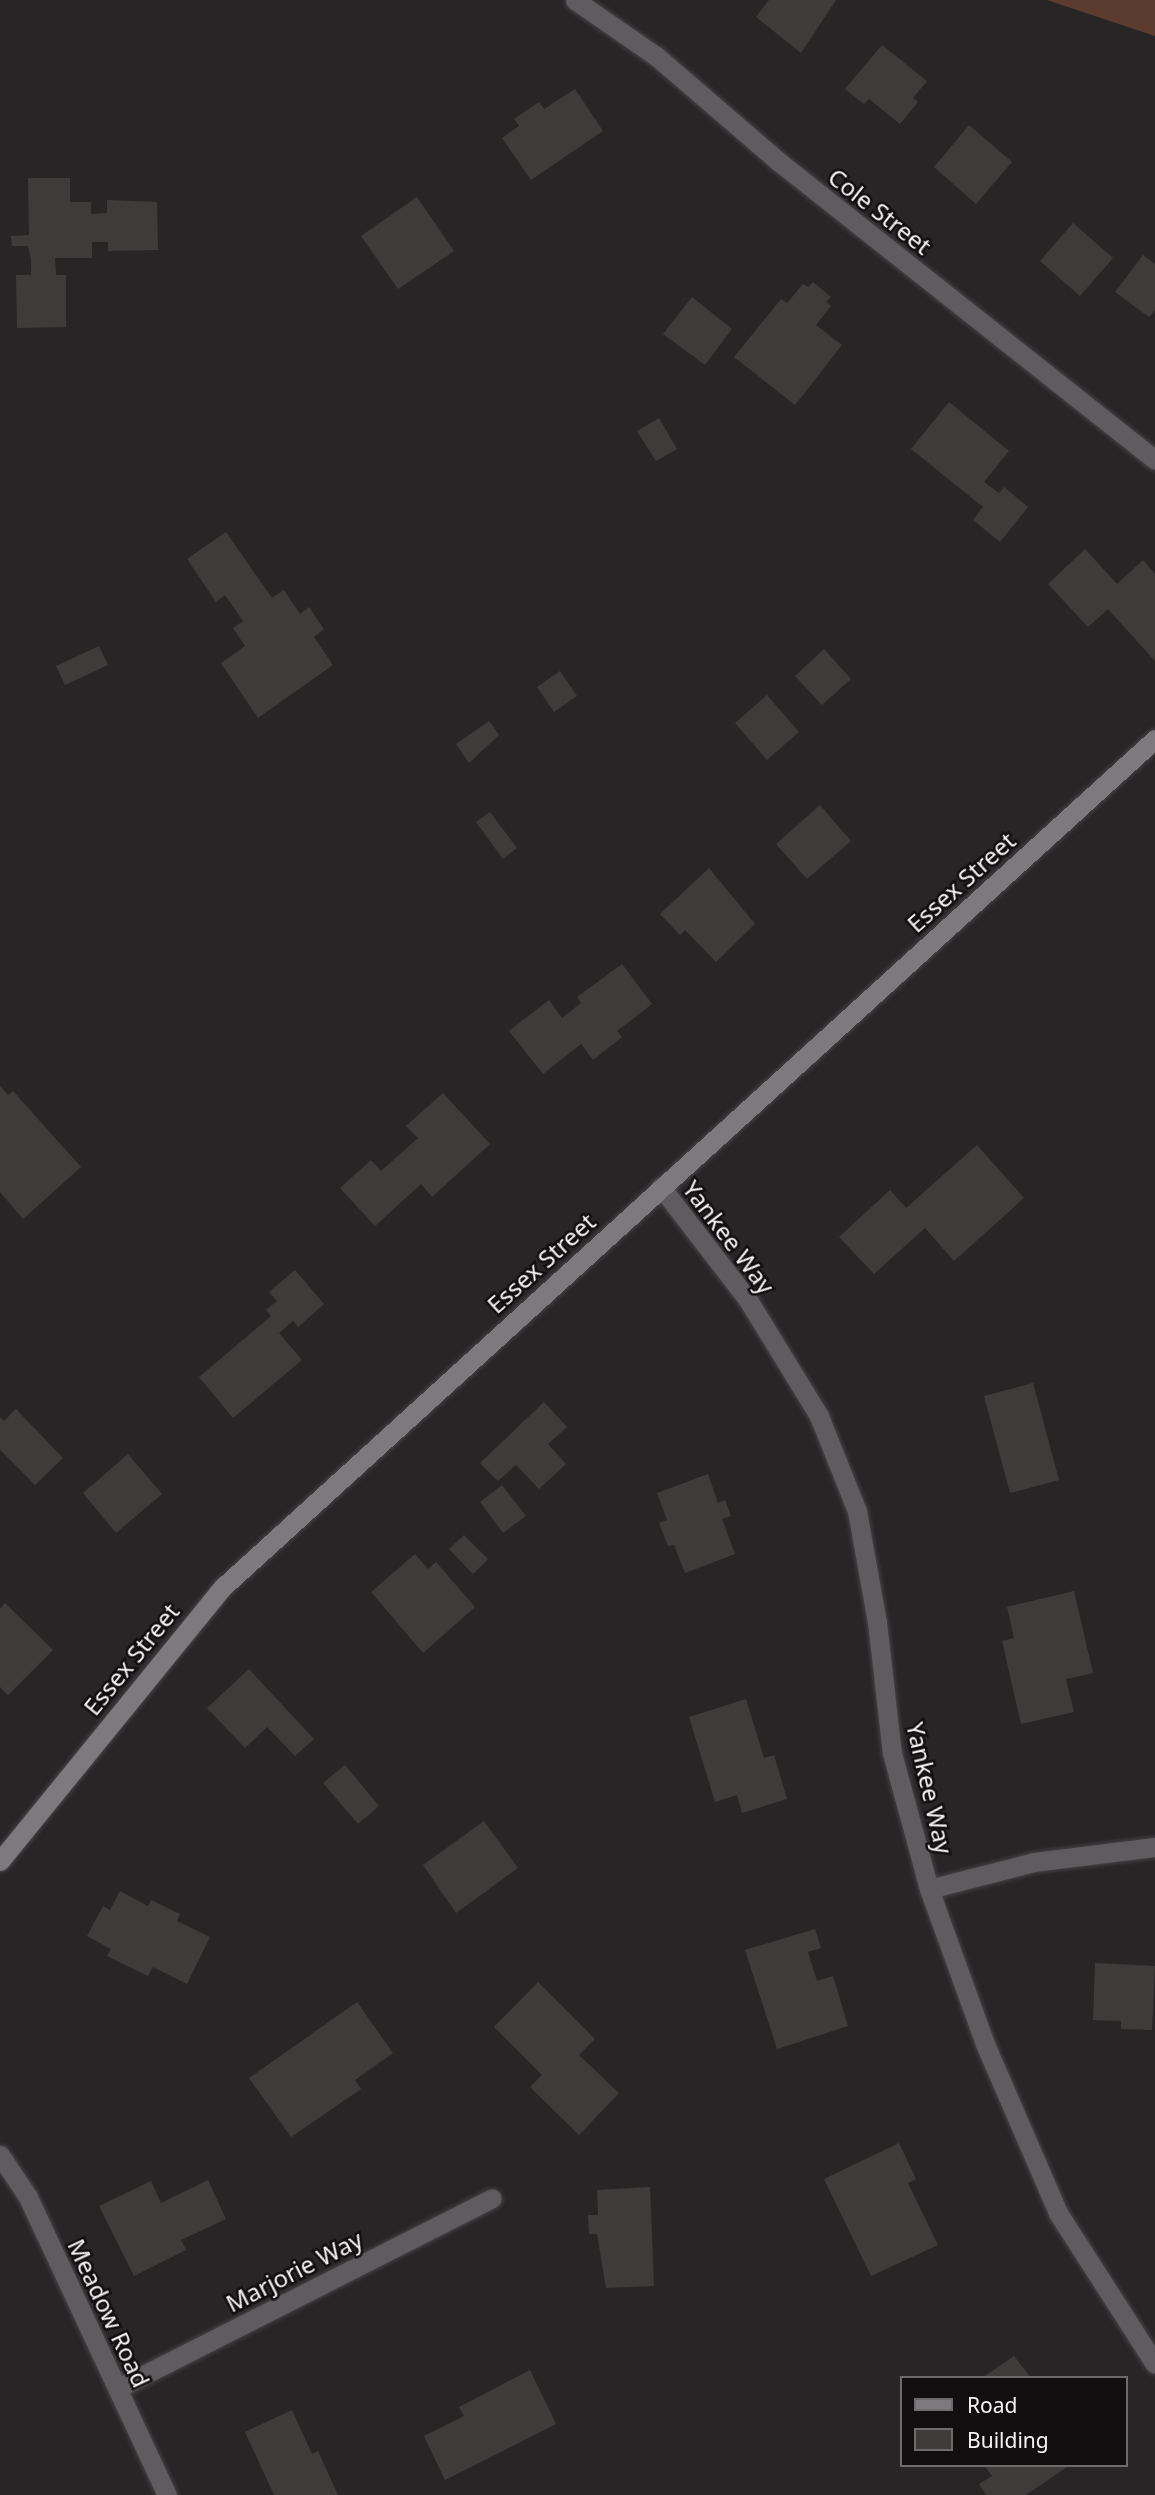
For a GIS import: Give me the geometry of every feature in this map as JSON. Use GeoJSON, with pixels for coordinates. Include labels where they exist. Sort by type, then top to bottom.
{"type":"FeatureCollection","features":[{"type":"Feature","properties":{"kind":"main road","name":"Essex Street"},"geometry":{"type":"LineString","coordinates":[[0,1861],[223,1587],[1155,739]]}},
{"type":"Feature","properties":{"kind":"street","name":"Cole Street"},"geometry":{"type":"LineString","coordinates":[[575,0],[656,56],[778,161],[1155,460]]}},
{"type":"Feature","properties":{"kind":"street","name":"Yankee Way"},"geometry":{"type":"LineString","coordinates":[[661,1187],[748,1300],[819,1416],[857,1510],[892,1753],[929,1889],[985,2044],[1058,2213],[1155,2364]]}},
{"type":"Feature","properties":{"kind":"street"},"geometry":{"type":"LineString","coordinates":[[929,1889],[1034,1862],[1155,1847]]}},
{"type":"Feature","properties":{"kind":"street","name":"Meadow Road"},"geometry":{"type":"LineString","coordinates":[[0,2155],[28,2197],[167,2495]]}},
{"type":"Feature","properties":{"kind":"street","name":"Marjorie Way"},"geometry":{"type":"LineString","coordinates":[[118,2388],[492,2199]]}},
{"type":"Feature","properties":{"kind":"shaded area"},"geometry":{"type":"Polygon","coordinates":[[[1047,0],[1155,0],[1155,36],[1047,0]]]}},
{"type":"Feature","properties":{"kind":"building"},"geometry":{"type":"Polygon","coordinates":[[[769,0],[836,0],[801,53],[756,17],[769,0]]]}},
{"type":"Feature","properties":{"kind":"building"},"geometry":{"type":"Polygon","coordinates":[[[882,45],[927,81],[913,98],[918,102],[900,124],[869,99],[864,104],[845,89],[882,45]]]}},
{"type":"Feature","properties":{"kind":"building"},"geometry":{"type":"Polygon","coordinates":[[[575,89],[603,131],[531,180],[502,138],[519,126],[514,119],[539,102],[544,109],[575,89]]]}},
{"type":"Feature","properties":{"kind":"building"},"geometry":{"type":"Polygon","coordinates":[[[969,125],[1012,162],[976,204],[934,167],[969,125]]]}},
{"type":"Feature","properties":{"kind":"building"},"geometry":{"type":"Polygon","coordinates":[[[28,178],[70,178],[70,202],[91,202],[91,214],[107,213],[107,200],[157,202],[158,250],[108,251],[108,242],[92,242],[92,258],[55,258],[56,275],[66,275],[66,327],[17,328],[16,275],[31,275],[31,260],[28,246],[12,246],[11,236],[29,235],[28,178]]]}},
{"type":"Feature","properties":{"kind":"building"},"geometry":{"type":"Polygon","coordinates":[[[417,197],[454,251],[398,289],[361,236],[417,197]]]}},
{"type":"Feature","properties":{"kind":"building"},"geometry":{"type":"Polygon","coordinates":[[[1073,223],[1113,258],[1080,296],[1040,261],[1073,223]]]}},
{"type":"Feature","properties":{"kind":"building"},"geometry":{"type":"Polygon","coordinates":[[[1143,255],[1155,264],[1155,310],[1149,317],[1115,292],[1143,255]]]}},
{"type":"Feature","properties":{"kind":"building"},"geometry":{"type":"Polygon","coordinates":[[[813,282],[831,297],[826,302],[831,306],[816,325],[842,345],[795,405],[734,357],[781,299],[787,303],[803,284],[808,287],[813,282]]]}},
{"type":"Feature","properties":{"kind":"building"},"geometry":{"type":"Polygon","coordinates":[[[692,297],[732,329],[705,365],[663,334],[692,297]]]}},
{"type":"Feature","properties":{"kind":"building"},"geometry":{"type":"Polygon","coordinates":[[[949,402],[1009,451],[984,482],[999,493],[1004,487],[1028,507],[1000,542],[973,520],[983,507],[911,449],[949,402]]]}},
{"type":"Feature","properties":{"kind":"building"},"geometry":{"type":"Polygon","coordinates":[[[659,418],[677,449],[656,461],[637,431],[659,418]]]}},
{"type":"Feature","properties":{"kind":"building"},"geometry":{"type":"Polygon","coordinates":[[[226,532],[272,598],[284,590],[300,614],[309,607],[324,629],[314,637],[333,665],[258,718],[221,663],[245,646],[233,628],[243,621],[225,595],[216,602],[187,559],[226,532]]]}},
{"type":"Feature","properties":{"kind":"building"},"geometry":{"type":"Polygon","coordinates":[[[1085,549],[1117,584],[1143,560],[1155,574],[1155,661],[1108,609],[1088,627],[1048,584],[1085,549]]]}},
{"type":"Feature","properties":{"kind":"building"},"geometry":{"type":"Polygon","coordinates":[[[99,646],[108,665],[65,685],[56,666],[99,646]]]}},
{"type":"Feature","properties":{"kind":"building"},"geometry":{"type":"Polygon","coordinates":[[[824,649],[851,679],[822,705],[795,676],[824,649]]]}},
{"type":"Feature","properties":{"kind":"building"},"geometry":{"type":"Polygon","coordinates":[[[560,671],[577,696],[554,712],[537,687],[560,671]]]}},
{"type":"Feature","properties":{"kind":"building"},"geometry":{"type":"Polygon","coordinates":[[[767,695],[799,732],[767,760],[735,723],[767,695]]]}},
{"type":"Feature","properties":{"kind":"building"},"geometry":{"type":"Polygon","coordinates":[[[489,721],[499,735],[469,763],[456,744],[489,721]]]}},
{"type":"Feature","properties":{"kind":"building"},"geometry":{"type":"Polygon","coordinates":[[[820,805],[851,841],[807,879],[776,844],[820,805]]]}},
{"type":"Feature","properties":{"kind":"building"},"geometry":{"type":"Polygon","coordinates":[[[490,812],[517,848],[503,859],[476,822],[490,812]]]}},
{"type":"Feature","properties":{"kind":"building"},"geometry":{"type":"Polygon","coordinates":[[[709,868],[755,924],[716,962],[685,930],[680,935],[660,914],[709,868]]]}},
{"type":"Feature","properties":{"kind":"building"},"geometry":{"type":"Polygon","coordinates":[[[622,964],[652,1004],[617,1031],[622,1037],[593,1060],[581,1044],[543,1074],[509,1031],[549,1000],[562,1018],[581,1003],[577,997],[622,964]]]}},
{"type":"Feature","properties":{"kind":"building"},"geometry":{"type":"Polygon","coordinates":[[[0,1086],[8,1095],[13,1091],[81,1167],[23,1219],[0,1192],[0,1086]]]}},
{"type":"Feature","properties":{"kind":"building"},"geometry":{"type":"Polygon","coordinates":[[[443,1093],[490,1144],[432,1197],[421,1184],[375,1226],[340,1188],[371,1160],[381,1171],[418,1138],[406,1126],[443,1093]]]}},
{"type":"Feature","properties":{"kind":"building"},"geometry":{"type":"Polygon","coordinates":[[[977,1145],[1024,1198],[954,1261],[925,1228],[874,1274],[839,1237],[890,1190],[906,1208],[977,1145]]]}},
{"type":"Feature","properties":{"kind":"building"},"geometry":{"type":"Polygon","coordinates":[[[295,1270],[324,1304],[298,1327],[293,1321],[279,1333],[302,1360],[233,1418],[199,1377],[271,1316],[266,1310],[277,1301],[269,1292],[295,1270]]]}},
{"type":"Feature","properties":{"kind":"building"},"geometry":{"type":"Polygon","coordinates":[[[1033,1383],[1059,1480],[1010,1493],[984,1396],[1033,1383]]]}},
{"type":"Feature","properties":{"kind":"building"},"geometry":{"type":"Polygon","coordinates":[[[544,1402],[567,1427],[548,1444],[566,1464],[539,1489],[516,1465],[498,1481],[480,1463],[544,1402]]]}},
{"type":"Feature","properties":{"kind":"building"},"geometry":{"type":"Polygon","coordinates":[[[16,1409],[63,1458],[35,1485],[0,1450],[0,1417],[4,1421],[16,1409]]]}},
{"type":"Feature","properties":{"kind":"building"},"geometry":{"type":"Polygon","coordinates":[[[128,1454],[162,1494],[116,1533],[83,1493],[128,1454]]]}},
{"type":"Feature","properties":{"kind":"building"},"geometry":{"type":"Polygon","coordinates":[[[708,1474],[718,1503],[725,1500],[731,1516],[722,1519],[735,1554],[685,1573],[674,1545],[668,1546],[659,1523],[667,1520],[657,1493],[708,1474]]]}},
{"type":"Feature","properties":{"kind":"building"},"geometry":{"type":"Polygon","coordinates":[[[502,1485],[526,1516],[503,1533],[480,1502],[502,1485]]]}},
{"type":"Feature","properties":{"kind":"building"},"geometry":{"type":"Polygon","coordinates":[[[464,1535],[488,1559],[473,1574],[449,1549],[464,1535]]]}},
{"type":"Feature","properties":{"kind":"building"},"geometry":{"type":"Polygon","coordinates":[[[415,1554],[428,1569],[436,1562],[475,1607],[423,1653],[371,1592],[415,1554]]]}},
{"type":"Feature","properties":{"kind":"building"},"geometry":{"type":"Polygon","coordinates":[[[1074,1591],[1093,1673],[1066,1679],[1074,1712],[1021,1724],[1002,1641],[1014,1638],[1007,1607],[1074,1591]]]}},
{"type":"Feature","properties":{"kind":"building"},"geometry":{"type":"Polygon","coordinates":[[[5,1603],[53,1650],[8,1695],[0,1687],[0,1609],[5,1603]]]}},
{"type":"Feature","properties":{"kind":"building"},"geometry":{"type":"Polygon","coordinates":[[[249,1669],[314,1739],[295,1756],[267,1727],[245,1748],[207,1708],[249,1669]]]}},
{"type":"Feature","properties":{"kind":"building"},"geometry":{"type":"Polygon","coordinates":[[[746,1699],[764,1758],[774,1755],[787,1799],[742,1813],[737,1795],[715,1802],[689,1717],[746,1699]]]}},
{"type":"Feature","properties":{"kind":"building"},"geometry":{"type":"Polygon","coordinates":[[[345,1765],[379,1806],[358,1824],[323,1783],[345,1765]]]}},
{"type":"Feature","properties":{"kind":"building"},"geometry":{"type":"Polygon","coordinates":[[[484,1821],[518,1868],[456,1913],[423,1865],[484,1821]]]}},
{"type":"Feature","properties":{"kind":"building"},"geometry":{"type":"Polygon","coordinates":[[[120,1891],[148,1906],[151,1900],[180,1914],[177,1921],[210,1937],[187,1984],[153,1967],[148,1976],[107,1956],[111,1949],[87,1936],[103,1906],[110,1910],[120,1891]]]}},
{"type":"Feature","properties":{"kind":"building"},"geometry":{"type":"Polygon","coordinates":[[[815,1929],[821,1948],[808,1952],[817,1981],[833,1976],[848,2026],[777,2049],[745,1950],[815,1929]]]}},
{"type":"Feature","properties":{"kind":"building"},"geometry":{"type":"Polygon","coordinates":[[[1095,1963],[1155,1966],[1152,2030],[1121,2029],[1121,2021],[1093,2020],[1095,1963]]]}},
{"type":"Feature","properties":{"kind":"building"},"geometry":{"type":"Polygon","coordinates":[[[538,1982],[595,2039],[579,2055],[619,2093],[579,2135],[530,2087],[542,2075],[494,2027],[538,1982]]]}},
{"type":"Feature","properties":{"kind":"building"},"geometry":{"type":"Polygon","coordinates":[[[357,2002],[393,2053],[355,2080],[361,2089],[291,2137],[249,2078],[357,2002]]]}},
{"type":"Feature","properties":{"kind":"building"},"geometry":{"type":"Polygon","coordinates":[[[899,2143],[916,2179],[908,2183],[938,2245],[871,2276],[824,2179],[899,2143]]]}},
{"type":"Feature","properties":{"kind":"building"},"geometry":{"type":"Polygon","coordinates":[[[208,2180],[226,2219],[181,2240],[186,2250],[134,2276],[99,2206],[151,2181],[161,2203],[208,2180]]]}},
{"type":"Feature","properties":{"kind":"building"},"geometry":{"type":"Polygon","coordinates":[[[650,2187],[654,2286],[606,2288],[597,2234],[589,2234],[588,2215],[598,2215],[597,2190],[650,2187]]]}},
{"type":"Feature","properties":{"kind":"building"},"geometry":{"type":"Polygon","coordinates":[[[1014,2356],[1029,2376],[985,2376],[1014,2356]]]}},
{"type":"Feature","properties":{"kind":"building"},"geometry":{"type":"Polygon","coordinates":[[[530,2370],[556,2424],[445,2480],[424,2436],[464,2416],[459,2407],[530,2370]]]}},
{"type":"Feature","properties":{"kind":"building"},"geometry":{"type":"Polygon","coordinates":[[[292,2410],[312,2454],[318,2451],[338,2495],[274,2495],[245,2432],[292,2410]]]}},
{"type":"Feature","properties":{"kind":"building"},"geometry":{"type":"Polygon","coordinates":[[[985,2467],[1067,2467],[1026,2495],[986,2495],[979,2484],[992,2476],[985,2467]]]}}]}
